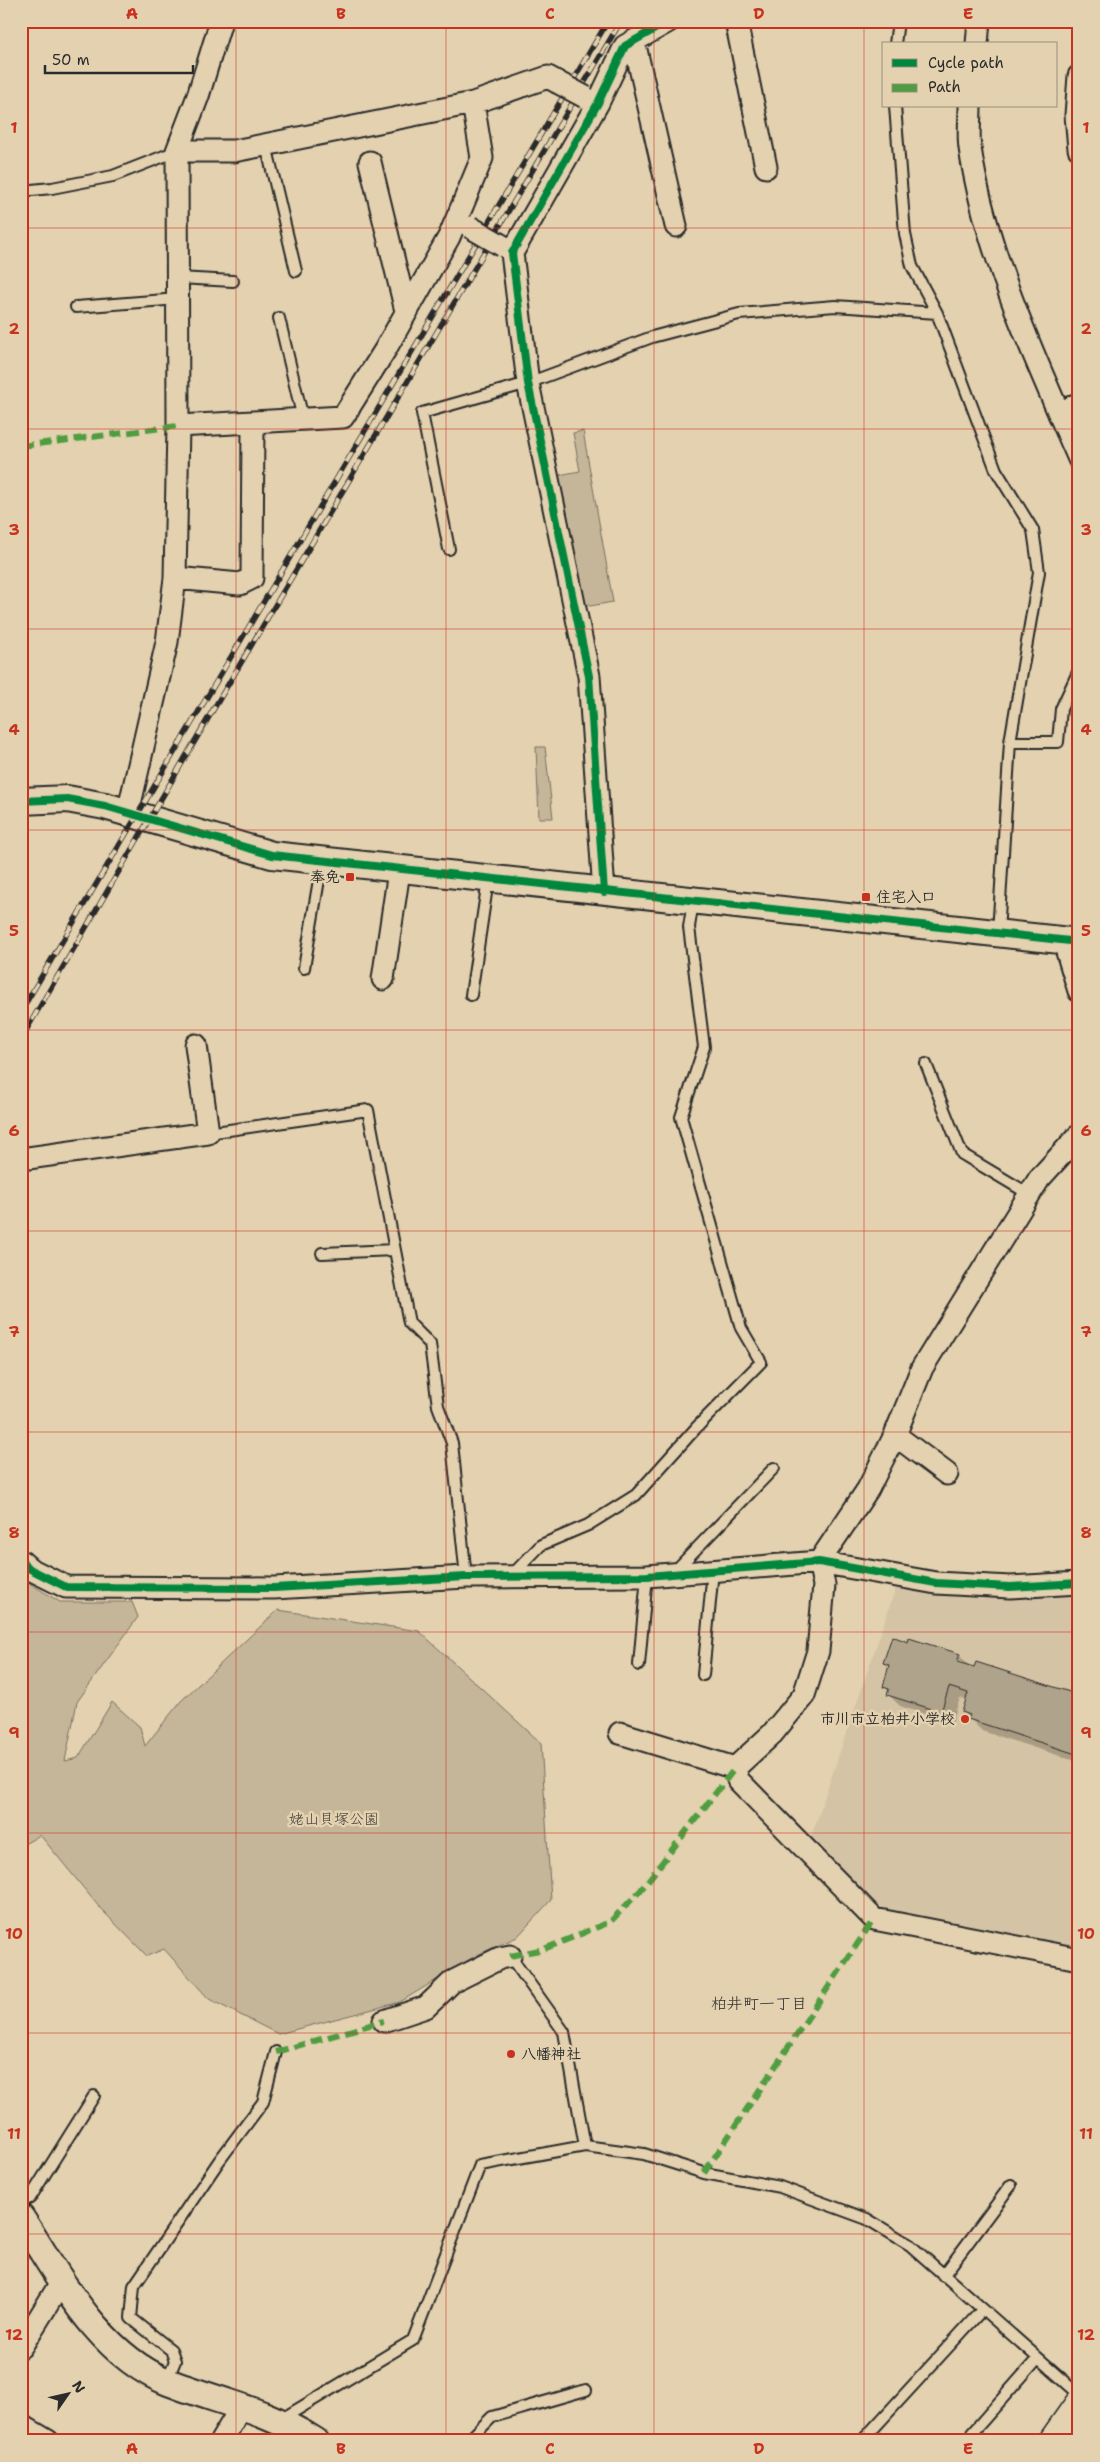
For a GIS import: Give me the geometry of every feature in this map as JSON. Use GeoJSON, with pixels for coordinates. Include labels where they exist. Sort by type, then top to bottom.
{"type":"FeatureCollection","features":[{"type":"Feature","properties":{"kind":"main road"},"geometry":{"type":"LineString","coordinates":[[1053,2441],[1079,2404]]}},
{"type":"Feature","properties":{"kind":"street"},"geometry":{"type":"LineString","coordinates":[[128,813],[167,642],[175,578],[178,426],[177,151],[198,96],[221,21]]}},
{"type":"Feature","properties":{"kind":"street"},"geometry":{"type":"LineString","coordinates":[[604,892],[589,676],[528,382],[508,250],[591,100],[625,46],[669,21]]}},
{"type":"Feature","properties":{"kind":"street"},"geometry":{"type":"LineString","coordinates":[[736,21],[766,167]]}},
{"type":"Feature","properties":{"kind":"street"},"geometry":{"type":"LineString","coordinates":[[977,42],[979,21]]}},
{"type":"Feature","properties":{"kind":"street"},"geometry":{"type":"LineString","coordinates":[[634,42],[676,226]]}},
{"type":"Feature","properties":{"kind":"street"},"geometry":{"type":"LineString","coordinates":[[177,151],[234,151],[266,145],[473,103],[548,76],[591,100]]}},
{"type":"Feature","properties":{"kind":"street"},"geometry":{"type":"LineString","coordinates":[[1079,76],[1076,115],[1079,149]]}},
{"type":"Feature","properties":{"kind":"street"},"geometry":{"type":"LineString","coordinates":[[178,426],[343,417],[406,311],[463,224],[482,158],[473,103]]}},
{"type":"Feature","properties":{"kind":"street"},"geometry":{"type":"LineString","coordinates":[[970,108],[970,146],[982,207],[1016,310],[1079,459]]}},
{"type":"Feature","properties":{"kind":"street"},"geometry":{"type":"LineString","coordinates":[[370,162],[406,311]]}},
{"type":"Feature","properties":{"kind":"street"},"geometry":{"type":"LineString","coordinates":[[463,224],[508,250]]}},
{"type":"Feature","properties":{"kind":"street"},"geometry":{"type":"LineString","coordinates":[[1059,414],[1079,403]]}},
{"type":"Feature","properties":{"kind":"street"},"geometry":{"type":"LineString","coordinates":[[175,578],[240,584],[252,578],[252,422]]}},
{"type":"Feature","properties":{"kind":"street"},"geometry":{"type":"LineString","coordinates":[[21,801],[67,799],[128,813],[272,855],[322,862],[1071,942],[1079,990]]}},
{"type":"Feature","properties":{"kind":"street"},"geometry":{"type":"LineString","coordinates":[[383,979],[399,871]]}},
{"type":"Feature","properties":{"kind":"street"},"geometry":{"type":"LineString","coordinates":[[21,1159],[208,1133],[196,1045]]}},
{"type":"Feature","properties":{"kind":"street"},"geometry":{"type":"LineString","coordinates":[[734,1768],[772,1734],[804,1696],[818,1651],[824,1585],[819,1562],[868,1489],[895,1435],[922,1368],[1038,1179],[1079,1135]]}},
{"type":"Feature","properties":{"kind":"street"},"geometry":{"type":"LineString","coordinates":[[895,1435],[947,1474]]}},
{"type":"Feature","properties":{"kind":"street"},"geometry":{"type":"LineString","coordinates":[[21,1561],[30,1569],[66,1588],[274,1588],[466,1577],[647,1576],[819,1562],[936,1583],[1010,1587],[1079,1583]]}},
{"type":"Feature","properties":{"kind":"street"},"geometry":{"type":"LineString","coordinates":[[620,1733],[734,1768]]}},
{"type":"Feature","properties":{"kind":"street"},"geometry":{"type":"LineString","coordinates":[[734,1768],[738,1780],[874,1919],[1079,1959]]}},
{"type":"Feature","properties":{"kind":"street"},"geometry":{"type":"LineString","coordinates":[[384,2021],[426,2007],[452,1982],[500,1958],[510,1956]]}},
{"type":"Feature","properties":{"kind":"street"},"geometry":{"type":"LineString","coordinates":[[21,2218],[97,2330],[122,2354],[143,2369],[167,2381],[242,2406],[279,2421],[315,2441]]}},
{"type":"Feature","properties":{"kind":"street"},"geometry":{"type":"LineString","coordinates":[[21,2346],[62,2281]]}},
{"type":"Feature","properties":{"kind":"street"},"geometry":{"type":"LineString","coordinates":[[221,2441],[242,2406]]}},
{"type":"Feature","properties":{"kind":"street"},"geometry":{"type":"LineString","coordinates":[[21,2425],[48,2441]]}},
{"type":"Feature","properties":{"kind":"lane"},"geometry":{"type":"LineString","coordinates":[[895,42],[898,21]]}},
{"type":"Feature","properties":{"kind":"lane"},"geometry":{"type":"LineString","coordinates":[[895,108],[905,234],[912,266],[937,313],[996,470],[1033,530],[1039,572],[1010,742],[998,934]]}},
{"type":"Feature","properties":{"kind":"lane"},"geometry":{"type":"LineString","coordinates":[[266,145],[296,271]]}},
{"type":"Feature","properties":{"kind":"lane"},"geometry":{"type":"LineString","coordinates":[[21,191],[52,188],[113,176],[177,151]]}},
{"type":"Feature","properties":{"kind":"lane"},"geometry":{"type":"LineString","coordinates":[[76,307],[233,281]]}},
{"type":"Feature","properties":{"kind":"lane"},"geometry":{"type":"LineString","coordinates":[[449,549],[422,413],[528,382],[652,337],[739,314],[835,306],[937,313]]}},
{"type":"Feature","properties":{"kind":"lane"},"geometry":{"type":"LineString","coordinates":[[278,318],[303,419]]}},
{"type":"Feature","properties":{"kind":"lane"},"geometry":{"type":"LineString","coordinates":[[1010,742],[1058,742],[1060,709],[1079,670]]}},
{"type":"Feature","properties":{"kind":"lane"},"geometry":{"type":"LineString","coordinates":[[304,968],[322,862]]}},
{"type":"Feature","properties":{"kind":"lane"},"geometry":{"type":"LineString","coordinates":[[471,996],[488,879]]}},
{"type":"Feature","properties":{"kind":"lane"},"geometry":{"type":"LineString","coordinates":[[510,1577],[541,1545],[588,1525],[636,1495],[696,1428],[761,1362],[741,1328],[681,1117],[704,1047],[689,927],[694,901]]}},
{"type":"Feature","properties":{"kind":"lane"},"geometry":{"type":"LineString","coordinates":[[926,1064],[962,1154],[1029,1194]]}},
{"type":"Feature","properties":{"kind":"lane"},"geometry":{"type":"LineString","coordinates":[[208,1133],[368,1110],[409,1323],[430,1344],[438,1406],[452,1443],[466,1577]]}},
{"type":"Feature","properties":{"kind":"lane"},"geometry":{"type":"LineString","coordinates":[[322,1254],[395,1250]]}},
{"type":"Feature","properties":{"kind":"lane"},"geometry":{"type":"LineString","coordinates":[[673,1574],[774,1468]]}},
{"type":"Feature","properties":{"kind":"lane"},"geometry":{"type":"LineString","coordinates":[[703,1675],[712,1570]]}},
{"type":"Feature","properties":{"kind":"lane"},"geometry":{"type":"LineString","coordinates":[[639,1665],[647,1576]]}},
{"type":"Feature","properties":{"kind":"lane"},"geometry":{"type":"LineString","coordinates":[[510,1956],[564,2032],[585,2146]]}},
{"type":"Feature","properties":{"kind":"lane"},"geometry":{"type":"LineString","coordinates":[[167,2381],[175,2361],[171,2350],[131,2318],[134,2286],[218,2161],[263,2102],[276,2052]]}},
{"type":"Feature","properties":{"kind":"lane"},"geometry":{"type":"LineString","coordinates":[[21,2202],[30,2198],[94,2096]]}},
{"type":"Feature","properties":{"kind":"lane"},"geometry":{"type":"LineString","coordinates":[[279,2421],[412,2340],[480,2165],[585,2146],[644,2154],[704,2173],[780,2187],[867,2219],[910,2244],[943,2276],[1079,2394]]}},
{"type":"Feature","properties":{"kind":"lane"},"geometry":{"type":"LineString","coordinates":[[943,2276],[1011,2185]]}},
{"type":"Feature","properties":{"kind":"lane"},"geometry":{"type":"LineString","coordinates":[[862,2441],[982,2310]]}},
{"type":"Feature","properties":{"kind":"lane"},"geometry":{"type":"LineString","coordinates":[[965,2441],[1038,2358]]}},
{"type":"Feature","properties":{"kind":"lane"},"geometry":{"type":"LineString","coordinates":[[468,2441],[492,2417],[586,2390]]}},
{"type":"Feature","properties":{"kind":"shaded area","name":"市川市立柏井小学校"},"geometry":{"type":"Polygon","coordinates":[[[897,1585],[1079,1590],[1079,1952],[874,1910],[809,1843],[897,1585]]]}},
{"type":"Feature","properties":{"kind":"green space"},"geometry":{"type":"Polygon","coordinates":[[[583,431],[613,602],[590,606],[581,600],[559,475],[580,471],[573,433],[583,431]]]}},
{"type":"Feature","properties":{"kind":"green space"},"geometry":{"type":"Polygon","coordinates":[[[536,747],[545,747],[553,818],[539,818],[536,747]]]}},
{"type":"Feature","properties":{"kind":"green space","name":"姥山貝塚公園"},"geometry":{"type":"Polygon","coordinates":[[[21,1578],[60,1602],[132,1602],[138,1617],[77,1702],[65,1761],[78,1758],[112,1702],[140,1727],[145,1746],[181,1701],[278,1610],[419,1631],[541,1743],[551,1900],[517,1937],[477,1955],[400,2002],[278,2034],[209,1999],[164,1949],[147,1956],[100,1908],[40,1835],[21,1846],[21,1578]]]}},
{"type":"Feature","properties":{"kind":"building"},"geometry":{"type":"Polygon","coordinates":[[[892,1636],[908,1642],[909,1638],[960,1654],[957,1662],[974,1667],[976,1662],[1079,1695],[1079,1755],[968,1719],[970,1715],[962,1712],[968,1693],[949,1687],[941,1712],[887,1695],[889,1689],[883,1687],[889,1665],[883,1663],[892,1636]]]}},
{"type":"Feature","properties":{"kind":"railway"},"geometry":{"type":"LineString","coordinates":[[21,1011],[608,21]]}},
{"type":"Feature","properties":{"kind":"railway"},"geometry":{"type":"LineString","coordinates":[[21,1039],[213,710],[621,21]]}},
{"type":"Feature","properties":{"kind":"marked path"},"geometry":{"type":"LineString","coordinates":[[21,446],[178,426]]}},
{"type":"Feature","properties":{"kind":"marked path"},"geometry":{"type":"LineString","coordinates":[[510,1956],[544,1949],[610,1922],[640,1891],[735,1768]]}},
{"type":"Feature","properties":{"kind":"marked path"},"geometry":{"type":"LineString","coordinates":[[704,2173],[874,1919]]}},
{"type":"Feature","properties":{"kind":"marked path"},"geometry":{"type":"LineString","coordinates":[[276,2052],[384,2021]]}},
{"type":"Feature","properties":{"kind":"cycle path"},"geometry":{"type":"LineString","coordinates":[[604,892],[589,676],[528,383],[512,253],[598,103],[625,46],[669,21]]}},
{"type":"Feature","properties":{"kind":"cycle path"},"geometry":{"type":"LineString","coordinates":[[21,801],[67,799],[105,806],[272,855],[1079,942]]}},
{"type":"Feature","properties":{"kind":"cycle path"},"geometry":{"type":"LineString","coordinates":[[21,1561],[30,1569],[66,1587],[274,1588],[466,1577],[647,1576],[819,1562],[936,1583],[1010,1587],[1079,1583]]}},
{"type":"Feature","properties":{"kind":"place","name":"奉免"},"geometry":{"type":"Point","coordinates":[350,877]}},
{"type":"Feature","properties":{"kind":"place","name":"住宅入口"},"geometry":{"type":"Point","coordinates":[866,897]}},
{"type":"Feature","properties":{"kind":"place","name":"市川市立柏井小学校"},"geometry":{"type":"Point","coordinates":[965,1719]}},
{"type":"Feature","properties":{"kind":"place","name":"八幡神社"},"geometry":{"type":"Point","coordinates":[511,2054]}},
{"type":"Feature","properties":{"kind":"district","name":"柏井町一丁目"},"geometry":{"type":"Point","coordinates":[759,2003]}}]}
